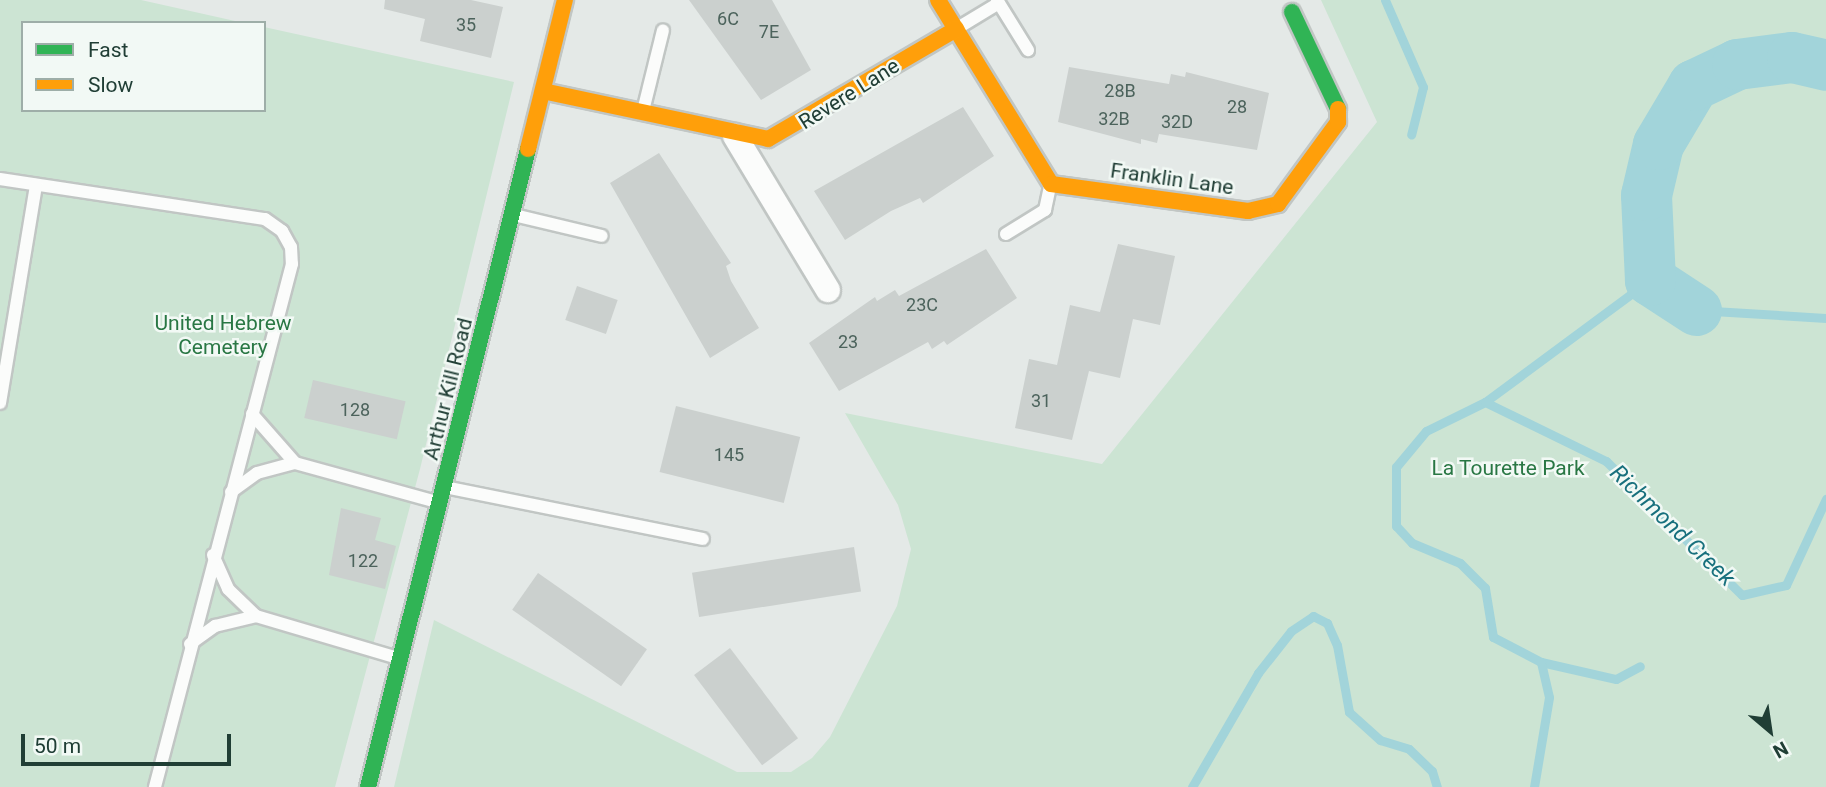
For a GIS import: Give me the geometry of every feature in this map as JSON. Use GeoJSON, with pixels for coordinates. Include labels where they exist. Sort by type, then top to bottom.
{"type":"FeatureCollection","features":[{"type":"Feature","properties":{"kind":"street","name":"Arthur Kill Road"},"geometry":{"type":"LineString","coordinates":[[368,787],[514,214],[565,0]]}},
{"type":"Feature","properties":{"kind":"street"},"geometry":{"type":"LineString","coordinates":[[938,0],[1051,184]]}},
{"type":"Feature","properties":{"kind":"street","name":"Franklin Lane"},"geometry":{"type":"LineString","coordinates":[[1051,184],[1248,211],[1278,204],[1332,134],[1340,112],[1292,12]]}},
{"type":"Feature","properties":{"kind":"street","name":"Revere Lane"},"geometry":{"type":"LineString","coordinates":[[543,91],[735,136],[768,139],[787,132],[956,29]]}},
{"type":"Feature","properties":{"kind":"street"},"geometry":{"type":"LineString","coordinates":[[735,136],[828,290]]}},
{"type":"Feature","properties":{"kind":"lane"},"geometry":{"type":"LineString","coordinates":[[956,29],[998,1],[1028,50]]}},
{"type":"Feature","properties":{"kind":"lane"},"geometry":{"type":"LineString","coordinates":[[642,114],[663,30]]}},
{"type":"Feature","properties":{"kind":"lane"},"geometry":{"type":"LineString","coordinates":[[0,179],[265,219],[282,231],[292,264],[213,555],[155,787]]}},
{"type":"Feature","properties":{"kind":"lane"},"geometry":{"type":"LineString","coordinates":[[1006,234],[1045,210],[1051,184]]}},
{"type":"Feature","properties":{"kind":"lane"},"geometry":{"type":"LineString","coordinates":[[0,403],[36,185]]}},
{"type":"Feature","properties":{"kind":"lane"},"geometry":{"type":"LineString","coordinates":[[514,214],[602,236]]}},
{"type":"Feature","properties":{"kind":"lane"},"geometry":{"type":"LineString","coordinates":[[252,414],[295,463]]}},
{"type":"Feature","properties":{"kind":"lane"},"geometry":{"type":"LineString","coordinates":[[231,492],[257,473],[295,463],[441,503]]}},
{"type":"Feature","properties":{"kind":"lane"},"geometry":{"type":"LineString","coordinates":[[445,486],[703,540]]}},
{"type":"Feature","properties":{"kind":"lane"},"geometry":{"type":"LineString","coordinates":[[213,555],[228,589],[256,615],[402,660]]}},
{"type":"Feature","properties":{"kind":"lane"},"geometry":{"type":"LineString","coordinates":[[190,644],[215,626],[256,615]]}},
{"type":"Feature","properties":{"kind":"green space","name":"United Hebrew Cemetery"},"geometry":{"type":"Polygon","coordinates":[[[0,0],[141,0],[235,21],[21,21],[21,112],[266,112],[266,27],[514,82],[420,469],[335,787],[0,787],[0,0]]]}},
{"type":"Feature","properties":{"kind":"green space","name":"La Tourette Park"},"geometry":{"type":"Polygon","coordinates":[[[1321,0],[1826,0],[1826,787],[394,787],[434,620],[737,772],[791,772],[812,758],[830,737],[897,606],[911,549],[898,505],[845,413],[1102,464],[1377,122],[1321,0]]]}},
{"type":"Feature","properties":{"kind":"building"},"geometry":{"type":"Polygon","coordinates":[[[385,0],[471,0],[503,7],[491,58],[420,41],[425,19],[384,9],[385,0]]]}},
{"type":"Feature","properties":{"kind":"building"},"geometry":{"type":"Polygon","coordinates":[[[689,0],[772,0],[811,70],[761,100],[689,0]]]}},
{"type":"Feature","properties":{"kind":"building"},"geometry":{"type":"Polygon","coordinates":[[[1069,67],[1169,84],[1171,74],[1185,77],[1186,72],[1269,93],[1257,150],[1159,134],[1157,143],[1141,139],[1141,144],[1058,122],[1069,67]]]}},
{"type":"Feature","properties":{"kind":"building"},"geometry":{"type":"Polygon","coordinates":[[[963,107],[994,156],[923,203],[920,198],[891,211],[845,240],[814,191],[963,107]]]}},
{"type":"Feature","properties":{"kind":"building"},"geometry":{"type":"Polygon","coordinates":[[[659,153],[731,263],[726,266],[731,281],[759,328],[710,358],[610,183],[659,153]]]}},
{"type":"Feature","properties":{"kind":"building"},"geometry":{"type":"Polygon","coordinates":[[[1118,244],[1175,256],[1160,325],[1133,319],[1120,378],[1089,371],[1072,440],[1015,428],[1029,359],[1057,365],[1070,305],[1100,312],[1118,244]]]}},
{"type":"Feature","properties":{"kind":"building"},"geometry":{"type":"Polygon","coordinates":[[[986,249],[1017,298],[947,345],[944,341],[932,349],[928,342],[839,391],[809,343],[875,297],[877,301],[895,290],[899,296],[986,249]]]}},
{"type":"Feature","properties":{"kind":"building"},"geometry":{"type":"Polygon","coordinates":[[[577,286],[618,300],[606,334],[565,320],[577,286]]]}},
{"type":"Feature","properties":{"kind":"building"},"geometry":{"type":"Polygon","coordinates":[[[313,380],[406,401],[397,439],[304,418],[313,380]]]}},
{"type":"Feature","properties":{"kind":"building"},"geometry":{"type":"Polygon","coordinates":[[[676,406],[800,437],[784,503],[660,472],[676,406]]]}},
{"type":"Feature","properties":{"kind":"building"},"geometry":{"type":"Polygon","coordinates":[[[341,508],[381,518],[375,540],[396,546],[385,589],[329,575],[341,508]]]}},
{"type":"Feature","properties":{"kind":"building"},"geometry":{"type":"Polygon","coordinates":[[[854,547],[861,591],[699,617],[692,573],[854,547]]]}},
{"type":"Feature","properties":{"kind":"building"},"geometry":{"type":"Polygon","coordinates":[[[538,573],[647,649],[621,686],[512,610],[538,573]]]}},
{"type":"Feature","properties":{"kind":"building"},"geometry":{"type":"Polygon","coordinates":[[[730,648],[798,738],[762,765],[694,675],[730,648]]]}},
{"type":"Feature","properties":{"kind":"waterway"},"geometry":{"type":"LineString","coordinates":[[1385,0],[1423,87],[1411,135]]}},
{"type":"Feature","properties":{"kind":"waterway","name":"Richmond Creek"},"geometry":{"type":"LineString","coordinates":[[1696,310],[1650,280],[1646,195],[1658,144],[1693,85],[1737,64],[1792,57],[1826,65]]}},
{"type":"Feature","properties":{"kind":"waterway"},"geometry":{"type":"LineString","coordinates":[[1485,402],[1650,280]]}},
{"type":"Feature","properties":{"kind":"waterway","name":"Richmond Creek"},"geometry":{"type":"LineString","coordinates":[[1696,310],[1826,318]]}},
{"type":"Feature","properties":{"kind":"waterway","name":"Richmond Creek"},"geometry":{"type":"LineString","coordinates":[[1534,787],[1549,697],[1541,662],[1493,637],[1485,588],[1460,563],[1412,543],[1396,526],[1396,467],[1426,431],[1485,402],[1606,461],[1742,595],[1786,585],[1826,499]]}},
{"type":"Feature","properties":{"kind":"waterway","name":"Richmond Creek"},"geometry":{"type":"LineString","coordinates":[[1192,787],[1258,673],[1291,631],[1313,616],[1327,623],[1337,645],[1349,712],[1380,740],[1409,749],[1432,771],[1437,787]]}},
{"type":"Feature","properties":{"kind":"waterway"},"geometry":{"type":"LineString","coordinates":[[1541,662],[1616,679],[1640,666]]}},
{"type":"Feature","properties":{"kind":"traffic: fast"},"geometry":{"type":"LineString","coordinates":[[1292,12],[1338,109]]}},
{"type":"Feature","properties":{"kind":"traffic: fast"},"geometry":{"type":"LineString","coordinates":[[368,787],[528,149]]}},
{"type":"Feature","properties":{"kind":"traffic: slow"},"geometry":{"type":"LineString","coordinates":[[528,149],[565,0]]}},
{"type":"Feature","properties":{"kind":"traffic: slow"},"geometry":{"type":"LineString","coordinates":[[938,0],[1051,184],[1248,211],[1278,204],[1338,122],[1338,109]]}},
{"type":"Feature","properties":{"kind":"traffic: slow"},"geometry":{"type":"LineString","coordinates":[[543,91],[768,139],[956,29]]}}]}
